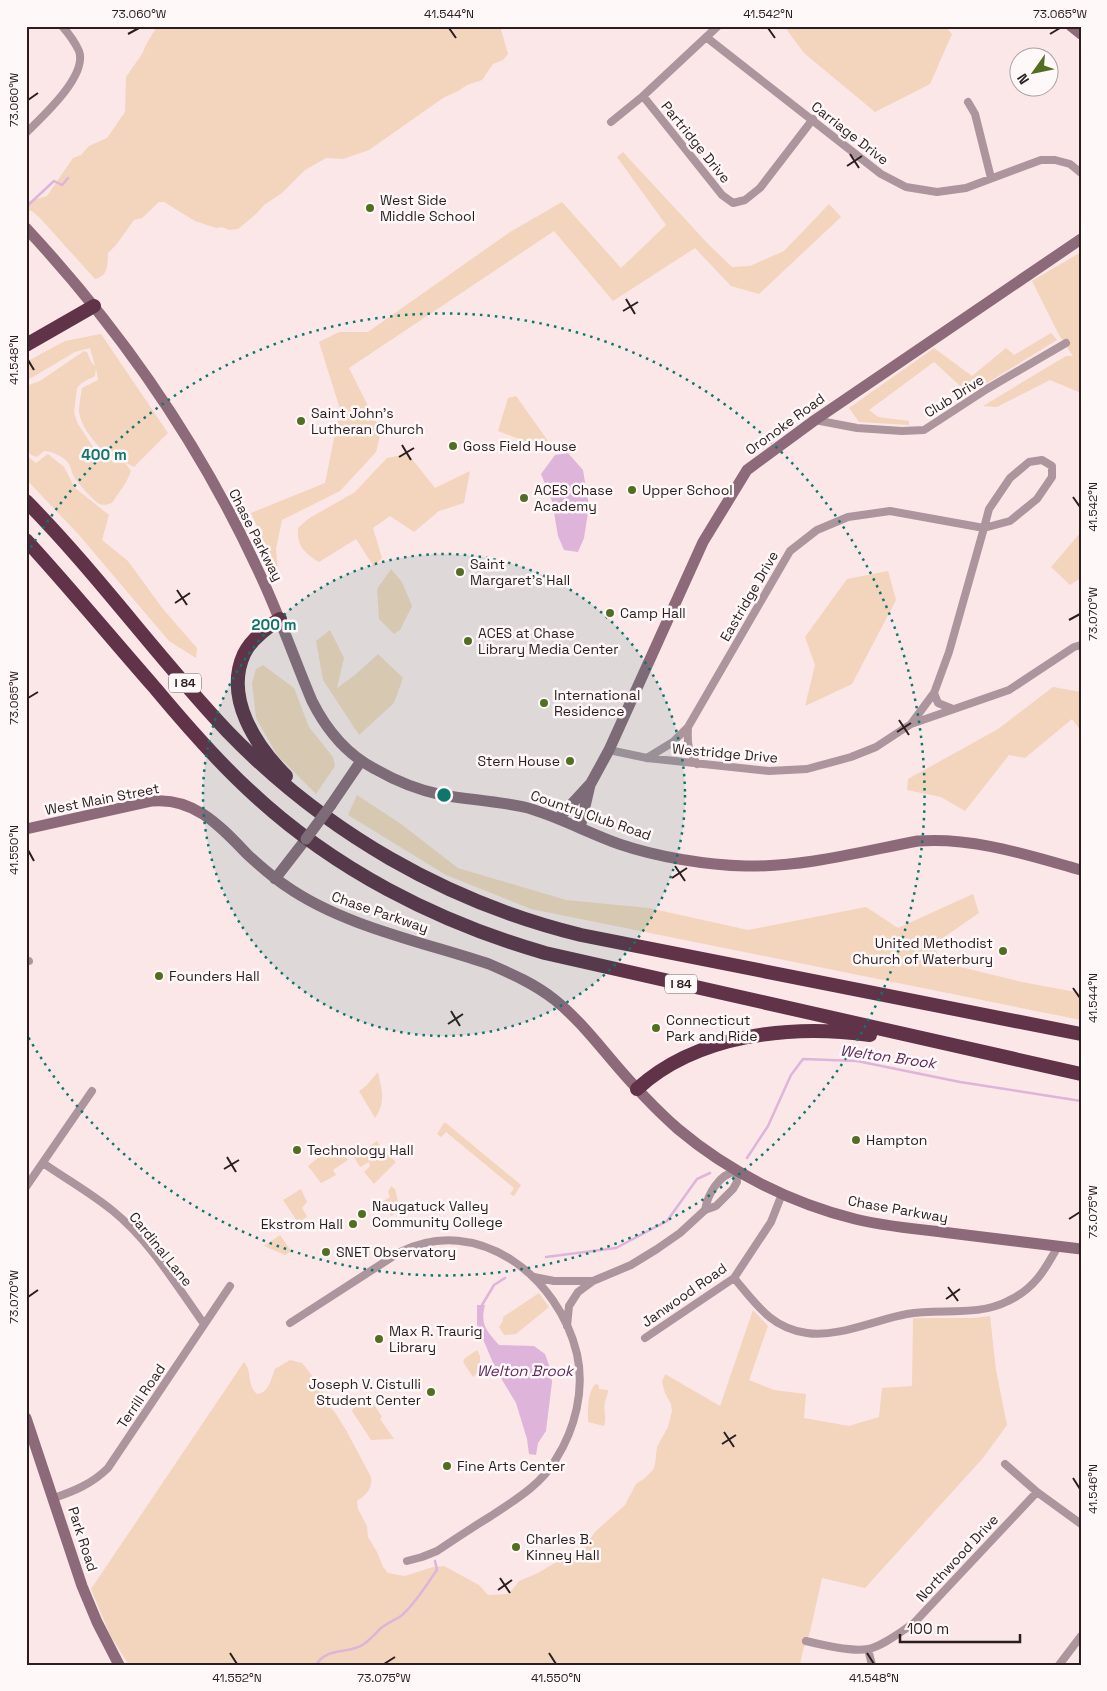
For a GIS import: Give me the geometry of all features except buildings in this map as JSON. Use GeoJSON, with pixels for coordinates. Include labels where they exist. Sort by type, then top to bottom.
{"type":"FeatureCollection","features":[{"type":"Feature","properties":{"kind":"highway"},"geometry":{"type":"LineString","coordinates":[[26,345],[94,306]]}},
{"type":"Feature","properties":{"kind":"highway","name":"I 84"},"geometry":{"type":"LineString","coordinates":[[26,501],[208,709],[250,753],[306,803],[364,844],[416,874],[497,910],[554,928],[638,947],[1081,1034]]}},
{"type":"Feature","properties":{"kind":"highway","name":"I 84"},"geometry":{"type":"LineString","coordinates":[[26,540],[188,727],[250,792],[320,848],[347,866],[404,898],[469,928],[545,953],[1081,1074]]}},
{"type":"Feature","properties":{"kind":"highway"},"geometry":{"type":"LineString","coordinates":[[280,619],[256,638],[244,655],[239,690],[244,715],[256,739],[284,774],[364,844]]}},
{"type":"Feature","properties":{"kind":"highway"},"geometry":{"type":"LineString","coordinates":[[637,1090],[657,1072],[695,1053],[747,1038],[802,1031],[854,1033],[1029,1062]]}},
{"type":"Feature","properties":{"kind":"main road"},"geometry":{"type":"LineString","coordinates":[[1071,26],[1081,34]]}},
{"type":"Feature","properties":{"kind":"main road","name":"Chase Parkway"},"geometry":{"type":"LineString","coordinates":[[26,228],[94,306],[135,359],[178,425],[233,519],[257,568],[280,619],[305,685],[320,716],[340,742],[362,761]]}},
{"type":"Feature","properties":{"kind":"main road","name":"Oronoke Road"},"geometry":{"type":"LineString","coordinates":[[558,819],[590,783],[609,750],[703,542],[747,470],[815,420],[1081,239]]}},
{"type":"Feature","properties":{"kind":"main road"},"geometry":{"type":"LineString","coordinates":[[275,879],[362,761]]}},
{"type":"Feature","properties":{"kind":"main road","name":"Country Club Road"},"geometry":{"type":"LineString","coordinates":[[362,761],[388,776],[418,788],[441,794],[516,805],[632,848],[731,866],[766,866],[819,862],[918,841],[932,840],[962,841],[990,845],[1081,870]]}},
{"type":"Feature","properties":{"kind":"main road","name":"Oronoke Road"},"geometry":{"type":"LineString","coordinates":[[580,828],[590,783]]}},
{"type":"Feature","properties":{"kind":"main road","name":"West Main Street"},"geometry":{"type":"LineString","coordinates":[[26,829],[146,802],[173,802],[194,808],[210,818],[275,879]]}},
{"type":"Feature","properties":{"kind":"main road","name":"Chase Parkway"},"geometry":{"type":"LineString","coordinates":[[275,879],[314,903],[339,915],[489,964],[532,984],[570,1013],[637,1090],[680,1130],[736,1171],[782,1194],[833,1213],[879,1224],[1081,1249]]}},
{"type":"Feature","properties":{"kind":"main road","name":"Park Road"},"geometry":{"type":"LineString","coordinates":[[26,1418],[82,1586],[119,1665]]}},
{"type":"Feature","properties":{"kind":"street"},"geometry":{"type":"LineString","coordinates":[[26,133],[64,94],[77,70],[80,53],[62,26]]}},
{"type":"Feature","properties":{"kind":"street"},"geometry":{"type":"LineString","coordinates":[[611,122],[718,26]]}},
{"type":"Feature","properties":{"kind":"street","name":"Carriage Drive"},"geometry":{"type":"LineString","coordinates":[[706,37],[881,174],[906,187],[938,192],[966,188],[1041,160],[1055,160],[1070,164],[1081,173]]}},
{"type":"Feature","properties":{"kind":"street","name":"Partridge Drive"},"geometry":{"type":"LineString","coordinates":[[642,96],[722,196],[733,203],[745,200],[760,188],[813,119]]}},
{"type":"Feature","properties":{"kind":"street"},"geometry":{"type":"LineString","coordinates":[[968,102],[975,114],[991,178]]}},
{"type":"Feature","properties":{"kind":"street","name":"Club Drive"},"geometry":{"type":"LineString","coordinates":[[815,420],[857,428],[902,431],[924,430],[987,389],[1066,343]]}},
{"type":"Feature","properties":{"kind":"street","name":"Eastridge Drive"},"geometry":{"type":"LineString","coordinates":[[647,758],[673,742],[688,728],[790,551],[817,530],[848,517],[890,511],[984,528],[1010,521],[1037,499],[1052,477],[1052,466],[1042,460],[1029,462],[1010,478]]}},
{"type":"Feature","properties":{"kind":"street","name":"Westridge Drive"},"geometry":{"type":"LineString","coordinates":[[609,750],[647,758],[769,771],[807,769],[851,757],[876,747],[911,724],[934,693],[949,652],[989,509],[1010,478]]}},
{"type":"Feature","properties":{"kind":"street"},"geometry":{"type":"LineString","coordinates":[[911,724],[1009,690],[1074,647],[1081,645]]}},
{"type":"Feature","properties":{"kind":"street"},"geometry":{"type":"LineString","coordinates":[[934,693],[938,703],[953,709]]}},
{"type":"Feature","properties":{"kind":"street"},"geometry":{"type":"LineString","coordinates":[[688,728],[687,745],[690,754],[697,764]]}},
{"type":"Feature","properties":{"kind":"street"},"geometry":{"type":"LineString","coordinates":[[26,1187],[92,1091]]}},
{"type":"Feature","properties":{"kind":"street","name":"Cardinal Lane"},"geometry":{"type":"LineString","coordinates":[[43,1164],[113,1211],[130,1227],[152,1252],[204,1324]]}},
{"type":"Feature","properties":{"kind":"street"},"geometry":{"type":"LineString","coordinates":[[567,1326],[569,1306],[578,1292],[593,1281],[631,1265],[657,1249],[680,1233],[705,1210],[716,1206],[733,1189],[737,1182],[736,1171],[725,1174],[720,1179],[709,1196],[705,1210]]}},
{"type":"Feature","properties":{"kind":"street","name":"Janwood Road"},"geometry":{"type":"LineString","coordinates":[[645,1338],[734,1278],[771,1222],[782,1194]]}},
{"type":"Feature","properties":{"kind":"street"},"geometry":{"type":"LineString","coordinates":[[290,1323],[393,1256],[419,1243],[453,1239],[482,1245],[505,1256],[534,1277],[550,1297],[567,1326],[577,1356],[578,1394],[575,1419],[567,1441],[555,1461],[541,1479],[522,1495],[437,1551],[407,1562]]}},
{"type":"Feature","properties":{"kind":"street"},"geometry":{"type":"LineString","coordinates":[[734,1278],[763,1313],[777,1323],[808,1333],[833,1332],[907,1314],[935,1311],[967,1311],[1008,1302],[1028,1288],[1044,1272],[1058,1246]]}},
{"type":"Feature","properties":{"kind":"street"},"geometry":{"type":"LineString","coordinates":[[534,1277],[554,1281],[593,1281]]}},
{"type":"Feature","properties":{"kind":"street","name":"Terrill Road"},"geometry":{"type":"LineString","coordinates":[[54,1498],[83,1487],[97,1479],[108,1468],[230,1286]]}},
{"type":"Feature","properties":{"kind":"street"},"geometry":{"type":"LineString","coordinates":[[1005,1464],[1037,1492],[1081,1524]]}},
{"type":"Feature","properties":{"kind":"street","name":"Northwood Drive"},"geometry":{"type":"LineString","coordinates":[[806,1640],[835,1647],[868,1649],[891,1638],[913,1624],[1037,1492]]}},
{"type":"Feature","properties":{"kind":"street"},"geometry":{"type":"LineString","coordinates":[[1059,1665],[1081,1636]]}},
{"type":"Feature","properties":{"kind":"street"},"geometry":{"type":"LineString","coordinates":[[868,1649],[872,1665]]}},
{"type":"Feature","properties":{"kind":"shaded area"},"geometry":{"type":"Polygon","coordinates":[[[157,26],[500,26],[508,54],[503,60],[493,64],[482,80],[467,85],[443,98],[369,150],[343,159],[326,158],[305,170],[282,193],[264,205],[238,229],[216,228],[195,221],[164,202],[159,202],[142,218],[134,220],[108,253],[105,272],[95,279],[40,218],[32,211],[26,209],[26,202],[47,196],[73,158],[81,155],[89,146],[107,138],[125,112],[126,77],[142,54],[157,26]]]}},
{"type":"Feature","properties":{"kind":"shaded area"},"geometry":{"type":"Polygon","coordinates":[[[784,26],[945,26],[952,34],[930,84],[875,112],[804,53],[784,26]]]}},
{"type":"Feature","properties":{"kind":"shaded area"},"geometry":{"type":"Polygon","coordinates":[[[623,152],[709,245],[732,267],[750,266],[784,251],[829,204],[841,217],[759,294],[731,286],[695,248],[613,301],[554,231],[349,368],[375,420],[382,427],[376,452],[340,491],[282,520],[276,549],[278,573],[251,513],[325,483],[340,409],[319,342],[339,332],[368,332],[510,232],[562,202],[621,268],[666,225],[617,157],[623,152]]]}},
{"type":"Feature","properties":{"kind":"shaded area"},"geometry":{"type":"Polygon","coordinates":[[[1081,252],[1081,393],[1050,380],[997,407],[983,406],[1066,356],[1073,356],[1059,335],[1032,281],[1081,252]]]}},
{"type":"Feature","properties":{"kind":"shaded area"},"geometry":{"type":"Polygon","coordinates":[[[1051,333],[1057,340],[969,394],[934,362],[869,410],[878,417],[909,421],[909,425],[859,422],[849,408],[934,348],[972,376],[1006,348],[1014,355],[1051,333]]]}},
{"type":"Feature","properties":{"kind":"shaded area"},"geometry":{"type":"Polygon","coordinates":[[[101,334],[168,433],[134,467],[130,464],[116,459],[98,446],[87,432],[80,418],[79,408],[82,388],[98,380],[96,368],[95,376],[83,382],[77,388],[74,413],[78,424],[93,447],[104,453],[114,463],[125,463],[131,471],[112,503],[104,505],[97,502],[85,491],[73,475],[67,461],[51,452],[44,451],[37,457],[31,455],[26,449],[26,386],[40,381],[84,351],[87,352],[95,366],[90,348],[75,352],[26,381],[26,362],[65,341],[101,334]]]}},
{"type":"Feature","properties":{"kind":"shaded area"},"geometry":{"type":"Polygon","coordinates":[[[516,396],[548,441],[527,442],[498,431],[508,398],[516,396]]]}},
{"type":"Feature","properties":{"kind":"shaded area"},"geometry":{"type":"Polygon","coordinates":[[[48,454],[64,467],[75,488],[109,515],[102,540],[128,561],[163,609],[197,648],[196,658],[169,641],[79,535],[26,479],[26,455],[36,463],[48,454]]]}},
{"type":"Feature","properties":{"kind":"shaded area"},"geometry":{"type":"Polygon","coordinates":[[[408,454],[435,488],[470,471],[464,503],[439,511],[414,532],[390,516],[373,528],[382,558],[374,567],[356,539],[319,562],[302,548],[298,528],[308,519],[355,492],[387,458],[408,454]]]}},
{"type":"Feature","properties":{"kind":"shaded area"},"geometry":{"type":"Polygon","coordinates":[[[1081,532],[1081,578],[1070,585],[1051,567],[1081,532]]]}},
{"type":"Feature","properties":{"kind":"shaded area"},"geometry":{"type":"Polygon","coordinates":[[[391,569],[402,582],[412,606],[400,630],[394,634],[379,619],[377,589],[391,569]]]}},
{"type":"Feature","properties":{"kind":"shaded area"},"geometry":{"type":"Polygon","coordinates":[[[888,571],[896,600],[852,684],[805,706],[815,665],[805,637],[847,579],[888,571]]]}},
{"type":"Feature","properties":{"kind":"shaded area"},"geometry":{"type":"Polygon","coordinates":[[[330,630],[344,658],[337,688],[378,654],[403,678],[394,703],[359,735],[323,680],[316,641],[330,630]]]}},
{"type":"Feature","properties":{"kind":"shaded area"},"geometry":{"type":"Polygon","coordinates":[[[263,665],[294,688],[309,727],[333,757],[335,766],[316,794],[277,755],[256,718],[252,683],[256,669],[263,665]]]}},
{"type":"Feature","properties":{"kind":"shaded area"},"geometry":{"type":"Polygon","coordinates":[[[1053,687],[1081,692],[1081,731],[1072,719],[1025,758],[1009,755],[965,811],[941,797],[907,790],[908,779],[998,729],[1053,687]]]}},
{"type":"Feature","properties":{"kind":"shaded area"},"geometry":{"type":"Polygon","coordinates":[[[357,795],[401,824],[458,868],[566,900],[649,908],[748,930],[866,907],[898,928],[973,894],[979,913],[934,944],[940,962],[1022,982],[1081,993],[1081,1020],[531,909],[446,875],[348,815],[357,795]]]}},
{"type":"Feature","properties":{"kind":"shaded area"},"geometry":{"type":"Polygon","coordinates":[[[378,1072],[382,1090],[382,1101],[375,1118],[359,1091],[378,1072]]]}},
{"type":"Feature","properties":{"kind":"shaded area"},"geometry":{"type":"Polygon","coordinates":[[[444,1123],[521,1185],[514,1196],[510,1194],[514,1188],[446,1132],[441,1137],[437,1134],[444,1123]]]}},
{"type":"Feature","properties":{"kind":"shaded area"},"geometry":{"type":"Polygon","coordinates":[[[377,1141],[384,1152],[396,1162],[374,1184],[364,1172],[370,1166],[369,1162],[360,1167],[354,1157],[377,1141]]]}},
{"type":"Feature","properties":{"kind":"shaded area"},"geometry":{"type":"Polygon","coordinates":[[[335,1144],[341,1146],[348,1160],[333,1170],[336,1175],[321,1183],[308,1166],[335,1144]]]}},
{"type":"Feature","properties":{"kind":"shaded area"},"geometry":{"type":"Polygon","coordinates":[[[391,1186],[395,1189],[400,1210],[391,1216],[382,1202],[390,1197],[388,1192],[391,1186]]]}},
{"type":"Feature","properties":{"kind":"shaded area"},"geometry":{"type":"Polygon","coordinates":[[[301,1189],[307,1202],[302,1208],[307,1216],[299,1224],[283,1200],[301,1189]]]}},
{"type":"Feature","properties":{"kind":"shaded area"},"geometry":{"type":"Polygon","coordinates":[[[280,1235],[291,1251],[285,1255],[264,1246],[280,1235]]]}},
{"type":"Feature","properties":{"kind":"shaded area"},"geometry":{"type":"Polygon","coordinates":[[[539,1293],[549,1307],[516,1334],[504,1335],[499,1327],[503,1317],[539,1293]]]}},
{"type":"Feature","properties":{"kind":"shaded area"},"geometry":{"type":"Polygon","coordinates":[[[753,1310],[768,1326],[749,1380],[774,1390],[806,1394],[804,1418],[849,1426],[879,1417],[882,1388],[912,1386],[913,1318],[974,1318],[990,1316],[996,1370],[1007,1425],[983,1458],[865,1588],[822,1578],[810,1632],[800,1665],[129,1665],[110,1635],[91,1589],[244,1362],[247,1366],[252,1386],[257,1394],[267,1388],[275,1369],[290,1360],[302,1363],[314,1378],[323,1392],[327,1403],[346,1430],[371,1477],[371,1485],[368,1491],[357,1501],[358,1509],[367,1526],[368,1537],[388,1573],[405,1576],[433,1567],[444,1566],[479,1585],[488,1595],[509,1594],[519,1581],[580,1552],[596,1531],[625,1505],[636,1484],[653,1470],[657,1447],[668,1427],[672,1411],[662,1382],[665,1374],[720,1406],[753,1310]]]}},
{"type":"Feature","properties":{"kind":"shaded area"},"geometry":{"type":"Polygon","coordinates":[[[477,1350],[480,1356],[480,1370],[473,1377],[463,1362],[465,1358],[477,1350]]]}},
{"type":"Feature","properties":{"kind":"shaded area"},"geometry":{"type":"Polygon","coordinates":[[[595,1384],[599,1385],[599,1389],[608,1390],[605,1400],[604,1426],[588,1422],[589,1397],[595,1384]]]}},
{"type":"Feature","properties":{"kind":"shaded area"},"geometry":{"type":"Polygon","coordinates":[[[368,1395],[382,1417],[380,1419],[394,1439],[371,1440],[352,1411],[355,1404],[368,1395]]]}},
{"type":"Feature","properties":{"kind":"water"},"geometry":{"type":"Polygon","coordinates":[[[568,453],[583,470],[589,506],[584,538],[578,552],[564,550],[558,536],[552,501],[541,474],[555,455],[568,453]]]}},
{"type":"Feature","properties":{"kind":"water","name":"Welton Brook"},"geometry":{"type":"Polygon","coordinates":[[[477,1305],[485,1305],[483,1318],[485,1327],[499,1345],[534,1346],[545,1354],[552,1382],[546,1431],[538,1443],[536,1455],[529,1454],[527,1439],[516,1403],[496,1370],[477,1325],[477,1305]]]}},
{"type":"Feature","properties":{"kind":"waterway"},"geometry":{"type":"LineString","coordinates":[[26,207],[54,181],[62,185],[68,178]]}},
{"type":"Feature","properties":{"kind":"waterway","name":"Welton Brook"},"geometry":{"type":"LineString","coordinates":[[747,1158],[768,1126],[791,1075],[803,1059],[857,1061],[960,1082],[1081,1101]]}},
{"type":"Feature","properties":{"kind":"waterway","name":"Welton Brook"},"geometry":{"type":"LineString","coordinates":[[546,1257],[616,1248],[667,1221],[697,1179],[710,1173]]}},
{"type":"Feature","properties":{"kind":"waterway","name":"Welton Brook"},"geometry":{"type":"LineString","coordinates":[[482,1305],[494,1285],[505,1278]]}},
{"type":"Feature","properties":{"kind":"waterway","name":"Welton Brook"},"geometry":{"type":"LineString","coordinates":[[316,1665],[326,1655],[364,1644],[383,1626],[401,1616],[416,1600],[437,1570],[435,1561]]}},
{"type":"Feature","properties":{"kind":"place","name":"West Side Middle School"},"geometry":{"type":"Point","coordinates":[370,208]}},
{"type":"Feature","properties":{"kind":"place","name":"Saint John's Lutheran Church"},"geometry":{"type":"Point","coordinates":[301,421]}},
{"type":"Feature","properties":{"kind":"place","name":"Goss Field House"},"geometry":{"type":"Point","coordinates":[453,446]}},
{"type":"Feature","properties":{"kind":"place","name":"Upper School"},"geometry":{"type":"Point","coordinates":[632,490]}},
{"type":"Feature","properties":{"kind":"place","name":"ACES Chase Academy"},"geometry":{"type":"Point","coordinates":[524,498]}},
{"type":"Feature","properties":{"kind":"place","name":"Saint Margaret's Hall"},"geometry":{"type":"Point","coordinates":[460,572]}},
{"type":"Feature","properties":{"kind":"place","name":"Camp Hall"},"geometry":{"type":"Point","coordinates":[610,613]}},
{"type":"Feature","properties":{"kind":"place","name":"ACES at Chase Library Media Center"},"geometry":{"type":"Point","coordinates":[468,641]}},
{"type":"Feature","properties":{"kind":"place","name":"International Residence"},"geometry":{"type":"Point","coordinates":[544,703]}},
{"type":"Feature","properties":{"kind":"place","name":"Stern House"},"geometry":{"type":"Point","coordinates":[570,761]}},
{"type":"Feature","properties":{"kind":"place","name":"United Methodist Church of Waterbury"},"geometry":{"type":"Point","coordinates":[1003,951]}},
{"type":"Feature","properties":{"kind":"place","name":"Founders Hall"},"geometry":{"type":"Point","coordinates":[159,976]}},
{"type":"Feature","properties":{"kind":"place","name":"Connecticut Park and Ride"},"geometry":{"type":"Point","coordinates":[656,1028]}},
{"type":"Feature","properties":{"kind":"place","name":"Hampton"},"geometry":{"type":"Point","coordinates":[856,1140]}},
{"type":"Feature","properties":{"kind":"place","name":"Technology Hall"},"geometry":{"type":"Point","coordinates":[297,1150]}},
{"type":"Feature","properties":{"kind":"place","name":"Naugatuck Valley Community College"},"geometry":{"type":"Point","coordinates":[362,1214]}},
{"type":"Feature","properties":{"kind":"place","name":"Ekstrom Hall"},"geometry":{"type":"Point","coordinates":[353,1224]}},
{"type":"Feature","properties":{"kind":"place","name":"SNET Observatory"},"geometry":{"type":"Point","coordinates":[326,1252]}},
{"type":"Feature","properties":{"kind":"place","name":"Max R. Traurig Library"},"geometry":{"type":"Point","coordinates":[379,1339]}},
{"type":"Feature","properties":{"kind":"place","name":"Joseph V. Cistulli Student Center"},"geometry":{"type":"Point","coordinates":[431,1392]}},
{"type":"Feature","properties":{"kind":"place","name":"Fine Arts Center"},"geometry":{"type":"Point","coordinates":[447,1466]}},
{"type":"Feature","properties":{"kind":"place","name":"Charles B. Kinney Hall"},"geometry":{"type":"Point","coordinates":[516,1547]}}]}
